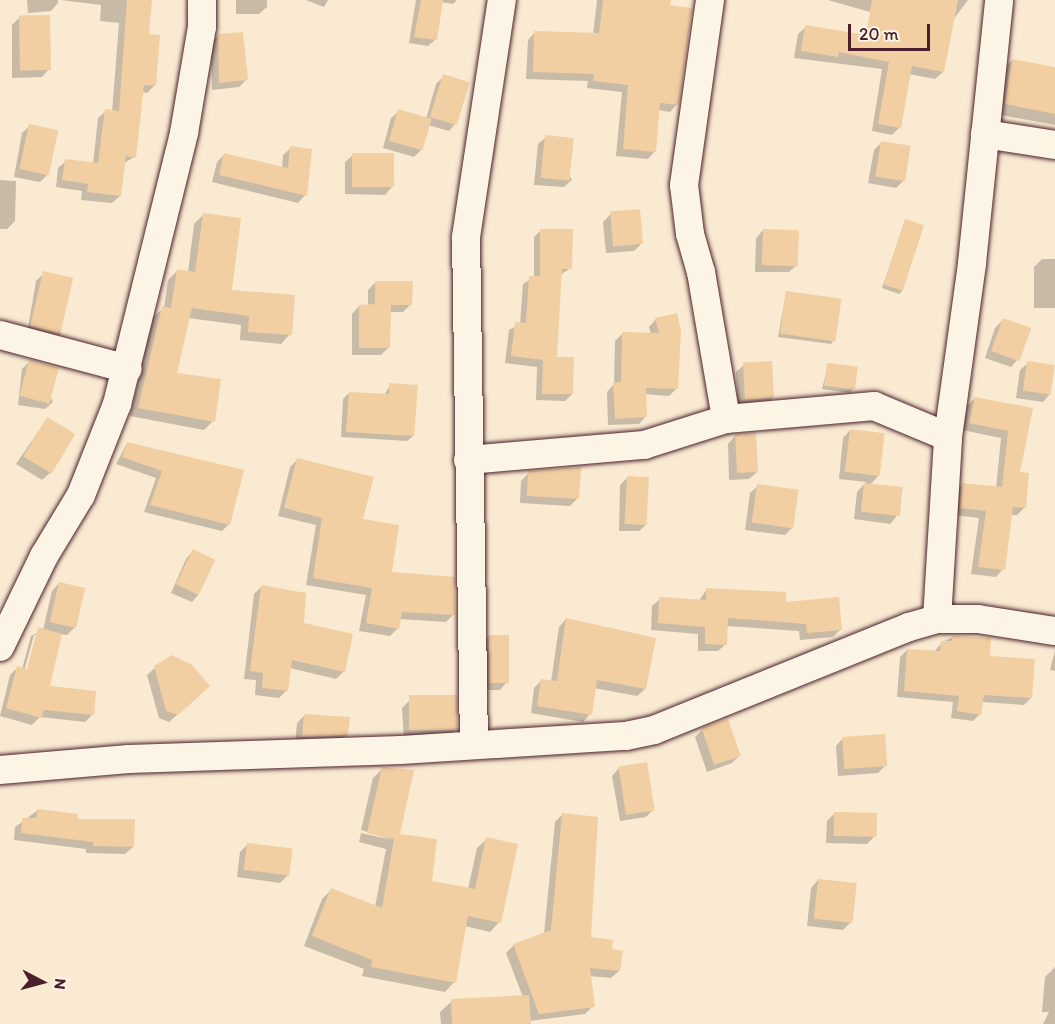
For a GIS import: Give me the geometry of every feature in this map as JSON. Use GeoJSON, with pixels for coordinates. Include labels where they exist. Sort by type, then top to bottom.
{"type":"FeatureCollection","features":[{"type":"Feature","properties":{"kind":"street"},"geometry":{"type":"LineString","coordinates":[[0,647],[44,556],[81,495],[107,435],[128,369],[151,259],[184,133],[202,27],[202,0]]}},
{"type":"Feature","properties":{"kind":"street"},"geometry":{"type":"LineString","coordinates":[[474,745],[466,237],[502,0]]}},
{"type":"Feature","properties":{"kind":"street"},"geometry":{"type":"LineString","coordinates":[[710,0],[684,185],[690,234],[701,272],[726,419]]}},
{"type":"Feature","properties":{"kind":"street"},"geometry":{"type":"LineString","coordinates":[[937,619],[948,436],[999,0]]}},
{"type":"Feature","properties":{"kind":"street"},"geometry":{"type":"LineString","coordinates":[[985,134],[1055,145]]}},
{"type":"Feature","properties":{"kind":"street"},"geometry":{"type":"LineString","coordinates":[[0,335],[128,369]]}},
{"type":"Feature","properties":{"kind":"street"},"geometry":{"type":"LineString","coordinates":[[468,460],[644,445],[726,419],[874,406],[948,436]]}},
{"type":"Feature","properties":{"kind":"street"},"geometry":{"type":"LineString","coordinates":[[0,770],[129,759],[474,745],[626,736],[654,730],[909,627],[937,619],[978,619],[1055,631]]}},
{"type":"Feature","properties":{"kind":"building"},"geometry":{"type":"Polygon","coordinates":[[[127,0],[152,0],[149,34],[160,35],[156,86],[144,85],[136,158],[126,156],[121,196],[87,192],[88,184],[62,180],[65,159],[98,163],[105,109],[119,111],[127,0]]]}},
{"type":"Feature","properties":{"kind":"building"},"geometry":{"type":"Polygon","coordinates":[[[421,0],[443,0],[437,40],[414,37],[421,0]]]}},
{"type":"Feature","properties":{"kind":"building"},"geometry":{"type":"Polygon","coordinates":[[[603,0],[671,0],[670,5],[692,8],[679,105],[660,103],[656,152],[623,149],[628,85],[593,81],[594,74],[533,72],[534,31],[599,33],[603,0]]]}},
{"type":"Feature","properties":{"kind":"building"},"geometry":{"type":"Polygon","coordinates":[[[872,0],[958,0],[944,72],[912,66],[901,128],[878,124],[889,62],[839,52],[838,57],[801,51],[805,25],[866,35],[872,0]]]}},
{"type":"Feature","properties":{"kind":"building"},"geometry":{"type":"Polygon","coordinates":[[[50,15],[51,70],[20,71],[19,16],[50,15]]]}},
{"type":"Feature","properties":{"kind":"building"},"geometry":{"type":"Polygon","coordinates":[[[243,32],[248,80],[219,83],[218,34],[243,32]]]}},
{"type":"Feature","properties":{"kind":"building"},"geometry":{"type":"Polygon","coordinates":[[[1012,59],[1055,67],[1055,114],[1005,104],[1012,59]]]}},
{"type":"Feature","properties":{"kind":"building"},"geometry":{"type":"Polygon","coordinates":[[[443,74],[470,82],[457,125],[430,117],[443,74]]]}},
{"type":"Feature","properties":{"kind":"building"},"geometry":{"type":"Polygon","coordinates":[[[398,109],[432,119],[423,150],[389,141],[398,109]]]}},
{"type":"Feature","properties":{"kind":"building"},"geometry":{"type":"Polygon","coordinates":[[[29,124],[58,130],[49,175],[19,169],[29,124]]]}},
{"type":"Feature","properties":{"kind":"building"},"geometry":{"type":"Polygon","coordinates":[[[545,135],[574,138],[569,181],[541,178],[545,135]]]}},
{"type":"Feature","properties":{"kind":"building"},"geometry":{"type":"Polygon","coordinates":[[[881,141],[911,146],[905,181],[875,177],[881,141]]]}},
{"type":"Feature","properties":{"kind":"building"},"geometry":{"type":"Polygon","coordinates":[[[290,146],[312,149],[307,196],[219,175],[224,153],[288,168],[290,146]]]}},
{"type":"Feature","properties":{"kind":"building"},"geometry":{"type":"Polygon","coordinates":[[[352,153],[394,153],[394,187],[352,187],[352,153]]]}},
{"type":"Feature","properties":{"kind":"building"},"geometry":{"type":"Polygon","coordinates":[[[640,209],[643,244],[613,246],[610,212],[640,209]]]}},
{"type":"Feature","properties":{"kind":"building"},"geometry":{"type":"Polygon","coordinates":[[[203,213],[241,218],[232,290],[295,295],[292,335],[248,332],[249,316],[192,308],[177,373],[221,379],[215,422],[138,408],[162,306],[171,308],[177,269],[195,272],[203,213]]]}},
{"type":"Feature","properties":{"kind":"building"},"geometry":{"type":"Polygon","coordinates":[[[905,219],[924,225],[903,291],[884,285],[905,219]]]}},
{"type":"Feature","properties":{"kind":"building"},"geometry":{"type":"Polygon","coordinates":[[[540,229],[573,229],[572,269],[562,269],[557,357],[574,357],[573,394],[542,394],[543,360],[511,356],[515,322],[526,323],[529,276],[540,276],[540,229]]]}},
{"type":"Feature","properties":{"kind":"building"},"geometry":{"type":"Polygon","coordinates":[[[763,229],[799,230],[798,266],[762,265],[763,229]]]}},
{"type":"Feature","properties":{"kind":"building"},"geometry":{"type":"Polygon","coordinates":[[[43,271],[73,278],[60,334],[30,327],[43,271]]]}},
{"type":"Feature","properties":{"kind":"building"},"geometry":{"type":"Polygon","coordinates":[[[375,281],[413,281],[412,305],[391,305],[390,348],[359,348],[359,305],[375,304],[375,281]]]}},
{"type":"Feature","properties":{"kind":"building"},"geometry":{"type":"Polygon","coordinates":[[[786,291],[841,299],[835,341],[780,334],[786,291]]]}},
{"type":"Feature","properties":{"kind":"building"},"geometry":{"type":"Polygon","coordinates":[[[677,313],[681,331],[678,389],[646,388],[647,417],[615,419],[613,383],[621,382],[622,332],[659,333],[655,318],[677,313]]]}},
{"type":"Feature","properties":{"kind":"building"},"geometry":{"type":"Polygon","coordinates":[[[1003,318],[1031,328],[1019,361],[991,351],[1003,318]]]}},
{"type":"Feature","properties":{"kind":"building"},"geometry":{"type":"Polygon","coordinates":[[[29,360],[59,368],[49,404],[19,396],[29,360]]]}},
{"type":"Feature","properties":{"kind":"building"},"geometry":{"type":"Polygon","coordinates":[[[772,361],[774,398],[745,399],[743,363],[772,361]]]}},
{"type":"Feature","properties":{"kind":"building"},"geometry":{"type":"Polygon","coordinates":[[[1027,361],[1055,365],[1051,395],[1023,391],[1027,361]]]}},
{"type":"Feature","properties":{"kind":"building"},"geometry":{"type":"Polygon","coordinates":[[[827,363],[858,367],[855,390],[824,386],[827,363]]]}},
{"type":"Feature","properties":{"kind":"building"},"geometry":{"type":"Polygon","coordinates":[[[389,383],[418,385],[414,436],[346,432],[349,392],[389,394],[389,383]]]}},
{"type":"Feature","properties":{"kind":"building"},"geometry":{"type":"Polygon","coordinates":[[[975,397],[1033,408],[1020,472],[1029,473],[1026,508],[1013,507],[1005,570],[978,567],[986,511],[960,508],[962,483],[1002,487],[1008,431],[969,423],[975,397]]]}},
{"type":"Feature","properties":{"kind":"building"},"geometry":{"type":"Polygon","coordinates":[[[47,417],[75,434],[52,473],[23,456],[47,417]]]}},
{"type":"Feature","properties":{"kind":"building"},"geometry":{"type":"Polygon","coordinates":[[[850,429],[885,433],[879,476],[845,472],[850,429]]]}},
{"type":"Feature","properties":{"kind":"building"},"geometry":{"type":"Polygon","coordinates":[[[756,433],[758,472],[737,473],[735,434],[756,433]]]}},
{"type":"Feature","properties":{"kind":"building"},"geometry":{"type":"Polygon","coordinates":[[[127,442],[244,470],[230,525],[150,505],[162,471],[122,457],[127,442]]]}},
{"type":"Feature","properties":{"kind":"building"},"geometry":{"type":"Polygon","coordinates":[[[297,458],[374,477],[363,519],[399,525],[392,572],[455,577],[455,615],[402,612],[399,629],[366,623],[372,588],[313,578],[322,518],[284,508],[297,458]]]}},
{"type":"Feature","properties":{"kind":"building"},"geometry":{"type":"Polygon","coordinates":[[[581,467],[579,499],[527,496],[528,471],[581,467]]]}},
{"type":"Feature","properties":{"kind":"building"},"geometry":{"type":"Polygon","coordinates":[[[627,476],[649,477],[646,525],[624,524],[627,476]]]}},
{"type":"Feature","properties":{"kind":"building"},"geometry":{"type":"Polygon","coordinates":[[[864,483],[903,487],[900,516],[861,512],[864,483]]]}},
{"type":"Feature","properties":{"kind":"building"},"geometry":{"type":"Polygon","coordinates":[[[757,484],[799,490],[793,528],[752,523],[757,484]]]}},
{"type":"Feature","properties":{"kind":"building"},"geometry":{"type":"Polygon","coordinates":[[[193,549],[215,560],[198,595],[176,584],[193,549]]]}},
{"type":"Feature","properties":{"kind":"building"},"geometry":{"type":"Polygon","coordinates":[[[59,582],[85,588],[76,628],[50,622],[59,582]]]}},
{"type":"Feature","properties":{"kind":"building"},"geometry":{"type":"Polygon","coordinates":[[[261,585],[306,593],[304,623],[353,634],[345,672],[292,660],[288,691],[262,688],[263,673],[250,671],[261,585]]]}},
{"type":"Feature","properties":{"kind":"building"},"geometry":{"type":"Polygon","coordinates":[[[706,588],[786,592],[786,602],[839,597],[842,630],[807,633],[806,624],[728,618],[727,645],[705,644],[705,627],[658,623],[659,597],[706,600],[706,588]]]}},
{"type":"Feature","properties":{"kind":"building"},"geometry":{"type":"Polygon","coordinates":[[[566,618],[656,638],[646,689],[597,680],[592,715],[537,706],[541,679],[557,681],[566,618]]]}},
{"type":"Feature","properties":{"kind":"building"},"geometry":{"type":"Polygon","coordinates":[[[38,627],[62,634],[50,686],[96,691],[94,715],[44,710],[41,718],[6,708],[17,666],[27,669],[38,627]]]}},
{"type":"Feature","properties":{"kind":"building"},"geometry":{"type":"Polygon","coordinates":[[[489,635],[509,635],[509,683],[489,683],[489,635]]]}},
{"type":"Feature","properties":{"kind":"building"},"geometry":{"type":"Polygon","coordinates":[[[952,636],[991,638],[990,656],[1035,659],[1032,698],[984,695],[981,715],[957,711],[959,696],[904,691],[907,649],[940,651],[941,641],[952,641],[952,636]]]}},
{"type":"Feature","properties":{"kind":"building"},"geometry":{"type":"Polygon","coordinates":[[[172,655],[192,665],[210,686],[178,715],[166,711],[154,666],[172,655]]]}},
{"type":"Feature","properties":{"kind":"building"},"geometry":{"type":"Polygon","coordinates":[[[409,695],[457,695],[457,730],[409,730],[409,695]]]}},
{"type":"Feature","properties":{"kind":"building"},"geometry":{"type":"Polygon","coordinates":[[[304,714],[350,717],[348,735],[302,737],[304,714]]]}},
{"type":"Feature","properties":{"kind":"building"},"geometry":{"type":"Polygon","coordinates":[[[728,719],[741,756],[714,765],[702,728],[728,719]]]}},
{"type":"Feature","properties":{"kind":"building"},"geometry":{"type":"Polygon","coordinates":[[[885,734],[887,766],[844,769],[842,737],[885,734]]]}},
{"type":"Feature","properties":{"kind":"building"},"geometry":{"type":"Polygon","coordinates":[[[647,762],[655,810],[626,815],[618,767],[647,762]]]}},
{"type":"Feature","properties":{"kind":"building"},"geometry":{"type":"Polygon","coordinates":[[[382,767],[414,770],[400,834],[437,839],[432,881],[475,889],[486,837],[518,844],[501,923],[468,916],[456,983],[371,967],[372,960],[312,936],[331,888],[382,908],[394,839],[367,833],[382,767]]]}},
{"type":"Feature","properties":{"kind":"building"},"geometry":{"type":"Polygon","coordinates":[[[38,809],[78,814],[78,819],[135,819],[134,847],[93,846],[93,842],[21,833],[22,818],[36,818],[38,809]]]}},
{"type":"Feature","properties":{"kind":"building"},"geometry":{"type":"Polygon","coordinates":[[[834,812],[877,813],[877,837],[834,836],[834,812]]]}},
{"type":"Feature","properties":{"kind":"building"},"geometry":{"type":"Polygon","coordinates":[[[562,813],[598,817],[591,937],[613,940],[612,949],[623,951],[620,971],[590,968],[595,1007],[539,1014],[513,944],[551,930],[562,813]]]}},
{"type":"Feature","properties":{"kind":"building"},"geometry":{"type":"Polygon","coordinates":[[[247,843],[293,849],[289,875],[244,870],[247,843]]]}},
{"type":"Feature","properties":{"kind":"building"},"geometry":{"type":"Polygon","coordinates":[[[818,879],[857,883],[853,923],[814,919],[818,879]]]}},
{"type":"Feature","properties":{"kind":"building"},"geometry":{"type":"Polygon","coordinates":[[[529,995],[531,1024],[452,1024],[451,999],[529,995]]]}}]}
